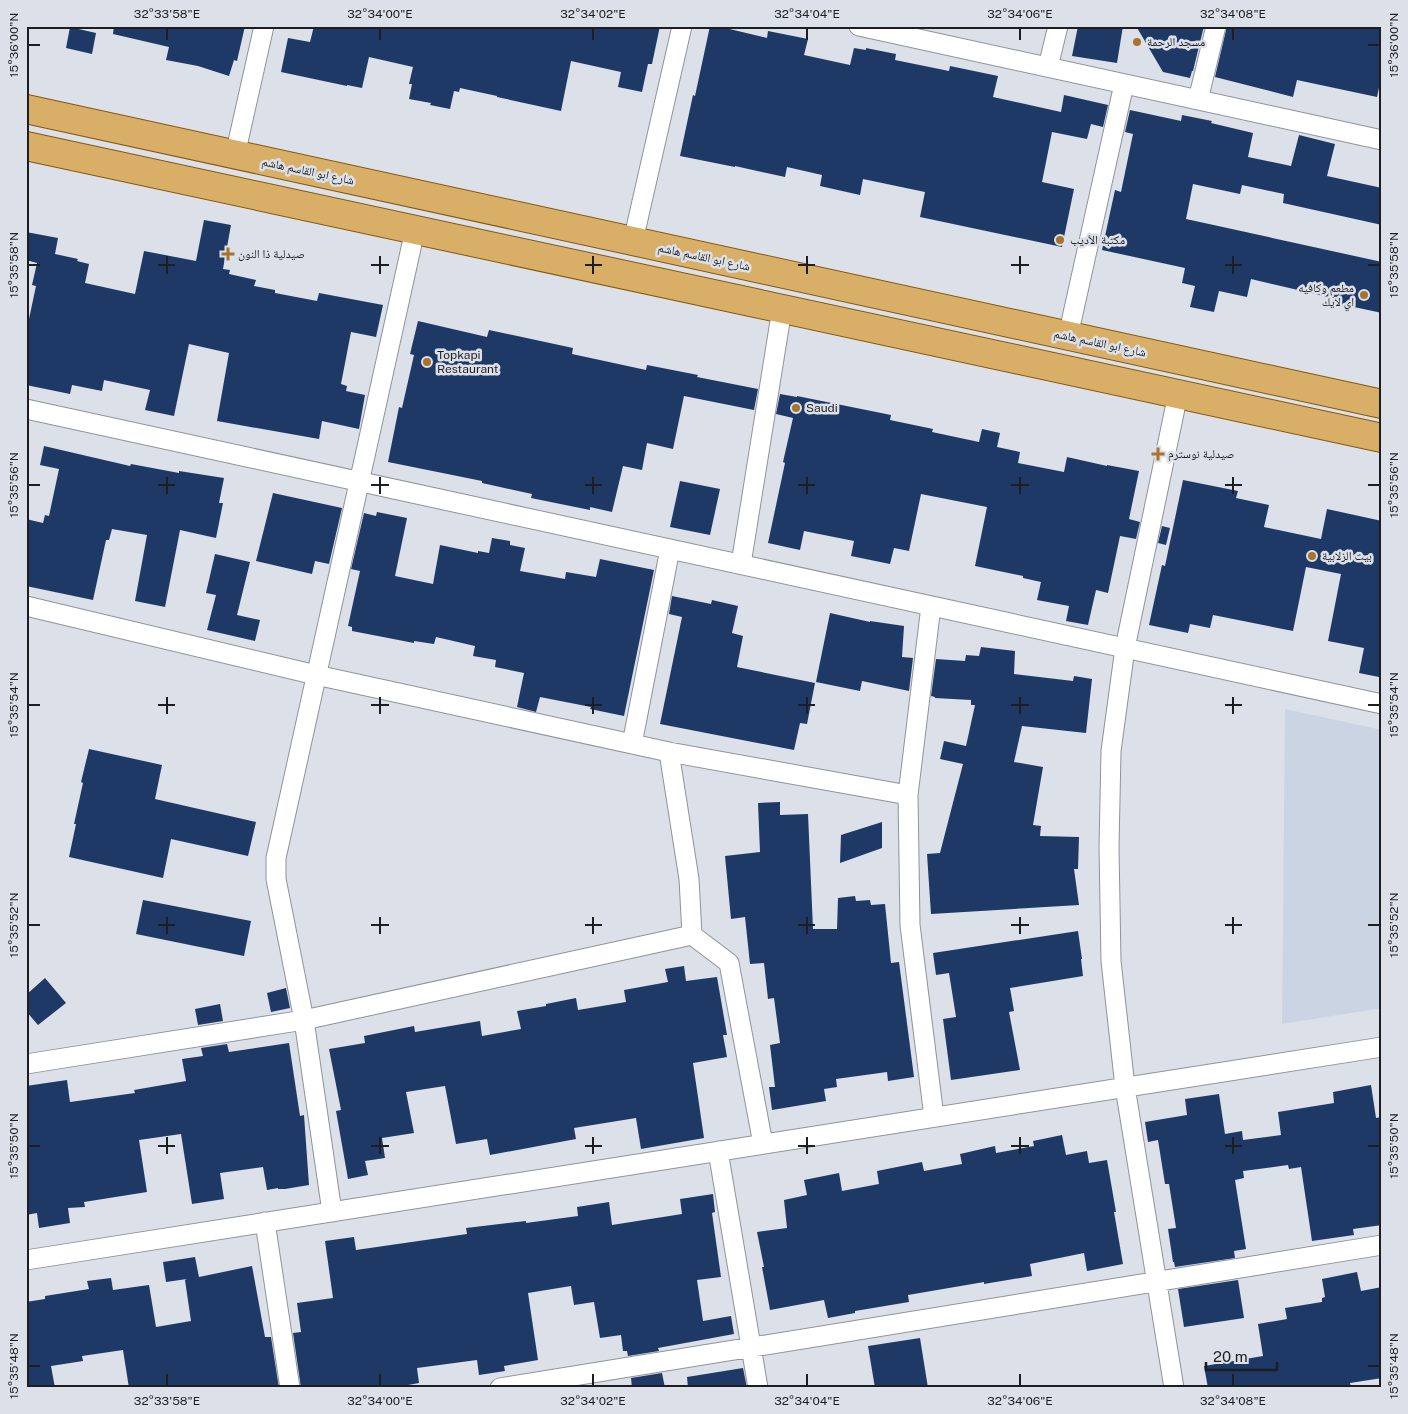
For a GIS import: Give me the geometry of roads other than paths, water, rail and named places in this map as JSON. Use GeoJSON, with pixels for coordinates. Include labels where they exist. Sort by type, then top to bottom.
{"type":"FeatureCollection","features":[{"type":"Feature","properties":{"kind":"main road","name":"شارع ابو القاسم هاشم"},"geometry":{"type":"LineString","coordinates":[[26,109],[1382,404]]}},
{"type":"Feature","properties":{"kind":"main road"},"geometry":{"type":"LineString","coordinates":[[26,146],[1382,438]]}},
{"type":"Feature","properties":{"kind":"street"},"geometry":{"type":"LineString","coordinates":[[235,155],[264,26]]}},
{"type":"Feature","properties":{"kind":"street"},"geometry":{"type":"LineString","coordinates":[[633,241],[682,26]]}},
{"type":"Feature","properties":{"kind":"street"},"geometry":{"type":"LineString","coordinates":[[859,26],[1382,140]]}},
{"type":"Feature","properties":{"kind":"street"},"geometry":{"type":"LineString","coordinates":[[1048,67],[1058,26]]}},
{"type":"Feature","properties":{"kind":"street"},"geometry":{"type":"LineString","coordinates":[[1198,100],[1216,26]]}},
{"type":"Feature","properties":{"kind":"street"},"geometry":{"type":"LineString","coordinates":[[1068,336],[1124,84]]}},
{"type":"Feature","properties":{"kind":"street"},"geometry":{"type":"LineString","coordinates":[[332,1212],[304,1020],[276,879],[276,858],[415,230]]}},
{"type":"Feature","properties":{"kind":"street"},"geometry":{"type":"LineString","coordinates":[[742,564],[782,309]]}},
{"type":"Feature","properties":{"kind":"street"},"geometry":{"type":"LineString","coordinates":[[1174,1388],[1125,1087],[1111,961],[1109,848],[1111,751],[1125,648],[1178,394]]}},
{"type":"Feature","properties":{"kind":"street"},"geometry":{"type":"LineString","coordinates":[[26,409],[1382,704]]}},
{"type":"Feature","properties":{"kind":"street"},"geometry":{"type":"LineString","coordinates":[[632,744],[670,549]]}},
{"type":"Feature","properties":{"kind":"street"},"geometry":{"type":"LineString","coordinates":[[26,606],[316,675],[668,752],[908,795]]}},
{"type":"Feature","properties":{"kind":"street"},"geometry":{"type":"LineString","coordinates":[[931,606],[908,795],[910,925],[934,1117]]}},
{"type":"Feature","properties":{"kind":"street"},"geometry":{"type":"LineString","coordinates":[[668,752],[689,879],[692,935]]}},
{"type":"Feature","properties":{"kind":"street"},"geometry":{"type":"LineString","coordinates":[[26,1064],[304,1020],[692,935],[729,963],[763,1144]]}},
{"type":"Feature","properties":{"kind":"street"},"geometry":{"type":"LineString","coordinates":[[26,1260],[1382,1047]]}},
{"type":"Feature","properties":{"kind":"street"},"geometry":{"type":"LineString","coordinates":[[718,1151],[758,1388]]}},
{"type":"Feature","properties":{"kind":"street"},"geometry":{"type":"LineString","coordinates":[[265,1222],[290,1388]]}},
{"type":"Feature","properties":{"kind":"street"},"geometry":{"type":"LineString","coordinates":[[500,1388],[1382,1245]]}},
{"type":"Feature","properties":{"kind":"place","name":"مسجد الرحمة"},"geometry":{"type":"Point","coordinates":[1137,42]}},
{"type":"Feature","properties":{"kind":"place","name":"مكتبة الأديب"},"geometry":{"type":"Point","coordinates":[1060,240]}},
{"type":"Feature","properties":{"kind":"place","name":"صيدلية ذا النون"},"geometry":{"type":"Point","coordinates":[228,254]}},
{"type":"Feature","properties":{"kind":"place","name":"مطعم وكافيه اي لايك"},"geometry":{"type":"Point","coordinates":[1364,295]}},
{"type":"Feature","properties":{"kind":"place","name":"Topkapi Restaurant"},"geometry":{"type":"Point","coordinates":[427,362]}},
{"type":"Feature","properties":{"kind":"place","name":"Saudi"},"geometry":{"type":"Point","coordinates":[796,408]}},
{"type":"Feature","properties":{"kind":"place","name":"صيدلية نوسترم"},"geometry":{"type":"Point","coordinates":[1158,454]}},
{"type":"Feature","properties":{"kind":"place","name":"بيت الزلابية"},"geometry":{"type":"Point","coordinates":[1312,556]}}]}
